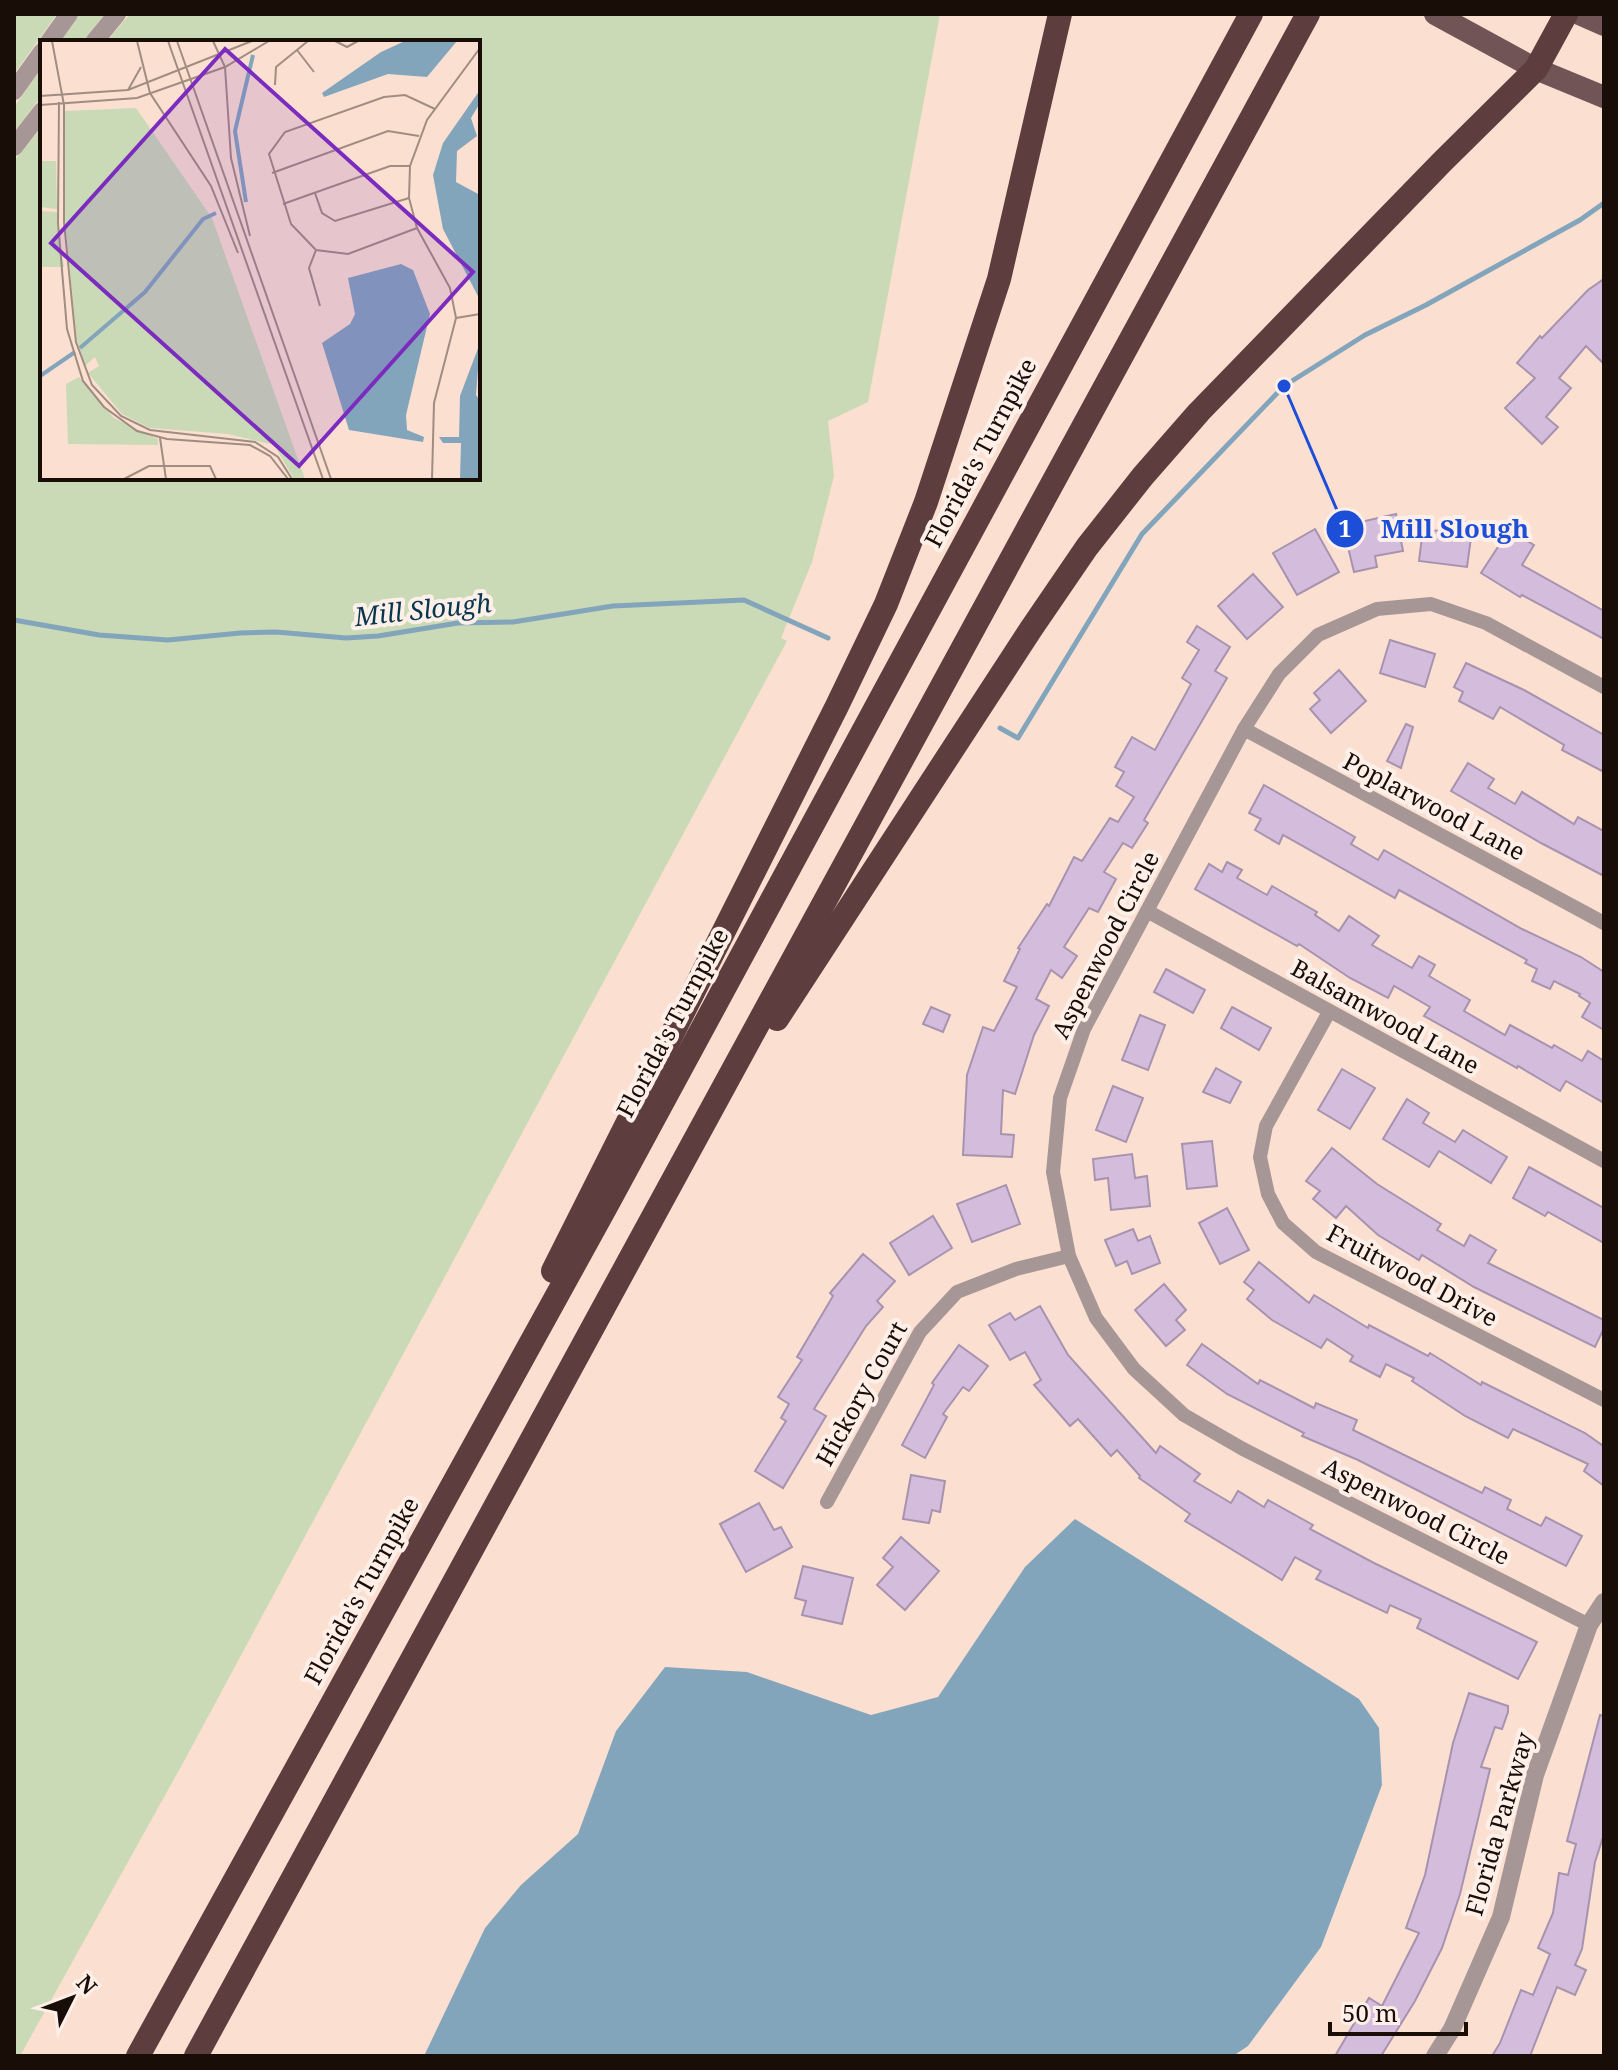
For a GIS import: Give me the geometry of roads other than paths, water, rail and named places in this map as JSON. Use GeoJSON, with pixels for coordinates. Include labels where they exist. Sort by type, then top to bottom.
{"type":"FeatureCollection","features":[{"type":"Feature","properties":{"kind":"highway"},"geometry":{"type":"LineString","coordinates":[[397,1584],[886,604],[926,502],[999,279],[1060,14]]}},
{"type":"Feature","properties":{"kind":"highway","name":"Florida's Turnpike"},"geometry":{"type":"LineString","coordinates":[[138,2056],[608,1203],[1251,14]]}},
{"type":"Feature","properties":{"kind":"highway"},"geometry":{"type":"LineString","coordinates":[[196,2056],[1308,14]]}},
{"type":"Feature","properties":{"kind":"highway"},"geometry":{"type":"LineString","coordinates":[[715,1105],[786,1006],[1087,547],[1143,476],[1210,401],[1536,69],[1566,14]]}},
{"type":"Feature","properties":{"kind":"main road"},"geometry":{"type":"LineString","coordinates":[[1435,14],[1536,69],[1604,97]]}},
{"type":"Feature","properties":{"kind":"main road"},"geometry":{"type":"LineString","coordinates":[[1579,14],[1604,25]]}},
{"type":"Feature","properties":{"kind":"street"},"geometry":{"type":"LineString","coordinates":[[50,40],[69,14]]}},
{"type":"Feature","properties":{"kind":"street"},"geometry":{"type":"LineString","coordinates":[[96,40],[117,14]]}},
{"type":"Feature","properties":{"kind":"street"},"geometry":{"type":"LineString","coordinates":[[14,91],[40,55]]}},
{"type":"Feature","properties":{"kind":"street"},"geometry":{"type":"LineString","coordinates":[[14,147],[40,114]]}},
{"type":"Feature","properties":{"kind":"street","name":"Aspenwood Circle"},"geometry":{"type":"LineString","coordinates":[[1589,1625],[1243,1449],[1184,1415],[1134,1369],[1096,1318],[1069,1256],[1053,1172],[1060,1098],[1084,1029],[1244,729],[1279,674],[1318,635],[1377,609],[1431,604],[1486,623],[1604,687]]}},
{"type":"Feature","properties":{"kind":"street","name":"Poplarwood Lane"},"geometry":{"type":"LineString","coordinates":[[1244,729],[1604,923]]}},
{"type":"Feature","properties":{"kind":"street","name":"Balsamwood Lane"},"geometry":{"type":"LineString","coordinates":[[1147,911],[1604,1161]]}},
{"type":"Feature","properties":{"kind":"street","name":"Fruitwood Drive"},"geometry":{"type":"LineString","coordinates":[[1329,1012],[1266,1126],[1260,1157],[1268,1194],[1283,1223],[1316,1252],[1604,1400]]}},
{"type":"Feature","properties":{"kind":"street","name":"Hickory Court"},"geometry":{"type":"LineString","coordinates":[[827,1502],[920,1332],[957,1292],[1016,1269],[1069,1256]]}},
{"type":"Feature","properties":{"kind":"street","name":"Florida Parkway"},"geometry":{"type":"LineString","coordinates":[[1435,2056],[1452,2029],[1501,1917],[1535,1775],[1589,1625],[1604,1602]]}},
{"type":"Feature","properties":{"kind":"water"},"geometry":{"type":"Polygon","coordinates":[[[1075,1519],[1359,1699],[1379,1728],[1382,1785],[1321,1947],[1248,2046],[1233,2056],[424,2056],[485,1928],[521,1885],[578,1834],[616,1731],[665,1667],[747,1672],[871,1715],[938,1697],[1025,1567],[1075,1519]]]}},
{"type":"Feature","properties":{"kind":"waterway","name":"Mill Slough"},"geometry":{"type":"LineString","coordinates":[[1000,728],[1018,738],[1142,534],[1284,386],[1365,335],[1580,220],[1604,203]]}},
{"type":"Feature","properties":{"kind":"waterway","name":"Mill Slough"},"geometry":{"type":"LineString","coordinates":[[14,620],[99,635],[168,640],[276,632],[346,638],[458,623],[513,622],[613,606],[744,600],[828,638]]}},
{"type":"Feature","properties":{"kind":"place","name":"Mill Slough"},"geometry":{"type":"Point","coordinates":[1284,386]}}]}
